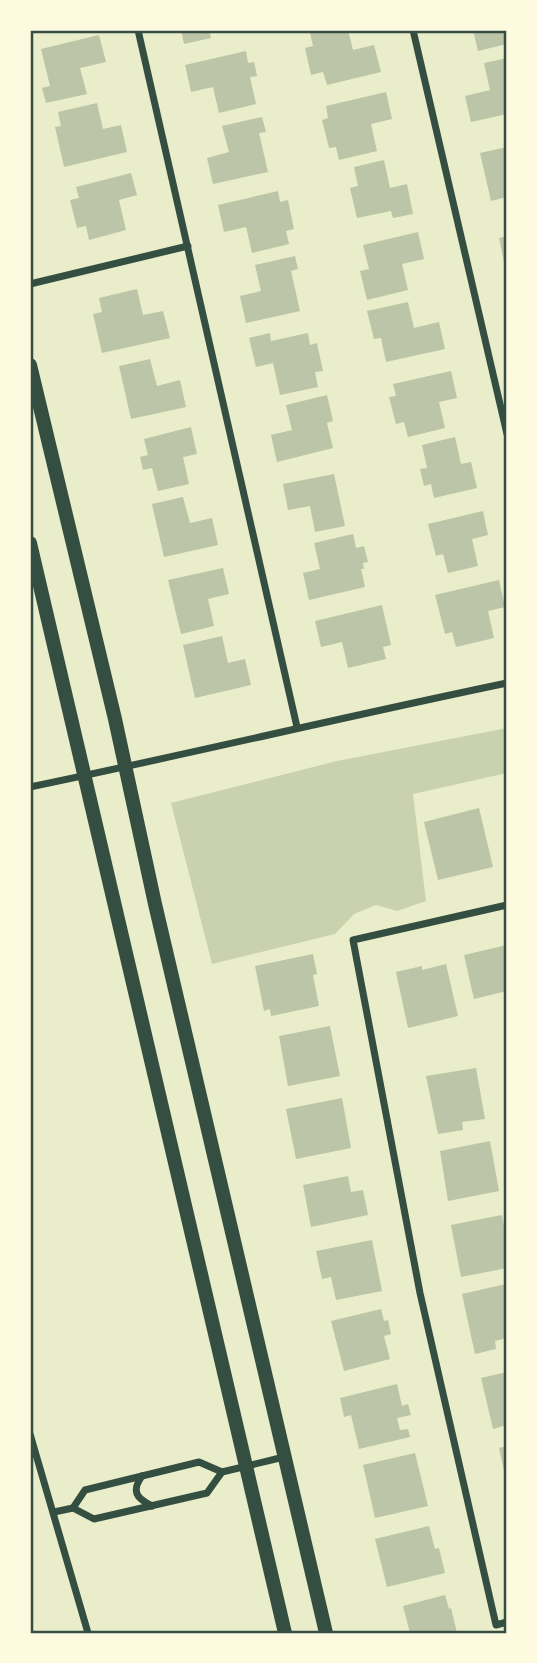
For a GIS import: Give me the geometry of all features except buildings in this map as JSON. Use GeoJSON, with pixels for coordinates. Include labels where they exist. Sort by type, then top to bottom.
{"type":"FeatureCollection","features":[{"type":"Feature","properties":{"kind":"main road"},"geometry":{"type":"LineString","coordinates":[[30,365],[326,1633]]}},
{"type":"Feature","properties":{"kind":"main road"},"geometry":{"type":"LineString","coordinates":[[30,543],[244,1467],[285,1633]]}},
{"type":"Feature","properties":{"kind":"street"},"geometry":{"type":"LineString","coordinates":[[138,30],[297,727]]}},
{"type":"Feature","properties":{"kind":"street"},"geometry":{"type":"LineString","coordinates":[[413,30],[507,434]]}},
{"type":"Feature","properties":{"kind":"street"},"geometry":{"type":"LineString","coordinates":[[30,284],[188,246]]}},
{"type":"Feature","properties":{"kind":"street"},"geometry":{"type":"LineString","coordinates":[[30,787],[507,683]]}},
{"type":"Feature","properties":{"kind":"street"},"geometry":{"type":"LineString","coordinates":[[507,905],[354,940],[419,1293],[496,1625],[507,1622]]}},
{"type":"Feature","properties":{"kind":"street"},"geometry":{"type":"LineString","coordinates":[[30,1434],[88,1633]]}},
{"type":"Feature","properties":{"kind":"street"},"geometry":{"type":"LineString","coordinates":[[73,1508],[85,1490],[143,1475],[199,1462],[222,1472],[285,1457]]}},
{"type":"Feature","properties":{"kind":"street"},"geometry":{"type":"LineString","coordinates":[[54,1512],[73,1508],[94,1519],[207,1493],[222,1472]]}},
{"type":"Feature","properties":{"kind":"street"},"geometry":{"type":"LineString","coordinates":[[143,1475],[136,1484],[136,1493],[142,1501],[152,1506]]}},
{"type":"Feature","properties":{"kind":"green space"},"geometry":{"type":"Polygon","coordinates":[[[507,728],[507,773],[413,794],[426,901],[397,911],[376,905],[354,914],[335,934],[212,964],[171,803],[337,761],[507,728]]]}}]}
